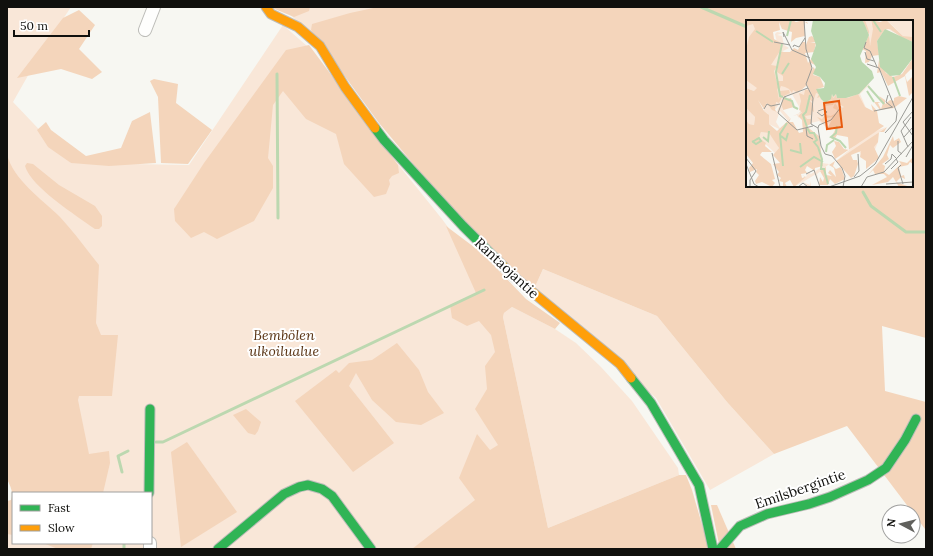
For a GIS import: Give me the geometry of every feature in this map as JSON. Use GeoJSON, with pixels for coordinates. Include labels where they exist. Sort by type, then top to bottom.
{"type":"FeatureCollection","features":[{"type":"Feature","properties":{"kind":"street"},"geometry":{"type":"LineString","coordinates":[[145,30],[154,7]]}},
{"type":"Feature","properties":{"kind":"street","name":"Rantaojantie"},"geometry":{"type":"LineString","coordinates":[[266,7],[271,14],[298,27],[320,46],[345,87],[384,140],[463,226],[514,277],[620,364],[651,403],[699,485],[713,549]]}},
{"type":"Feature","properties":{"kind":"street"},"geometry":{"type":"LineString","coordinates":[[149,492],[150,409]]}},
{"type":"Feature","properties":{"kind":"street","name":"Emilsbergintie"},"geometry":{"type":"LineString","coordinates":[[720,549],[740,526],[767,514],[808,504],[868,480],[886,468],[905,440],[916,419]]}},
{"type":"Feature","properties":{"kind":"street"},"geometry":{"type":"LineString","coordinates":[[218,549],[284,494],[299,487],[308,485],[322,489],[332,496],[371,549]]}},
{"type":"Feature","properties":{"kind":"green space","name":"Bembölen ulkoilualue"},"geometry":{"type":"Polygon","coordinates":[[[7,7],[71,7],[43,49],[13,102],[71,163],[189,165],[283,25],[307,46],[339,91],[442,219],[490,284],[546,549],[7,549],[7,522],[12,522],[12,544],[152,544],[152,492],[36,492],[7,419],[7,7]]]}},
{"type":"Feature","properties":{"kind":"green space"},"geometry":{"type":"Polygon","coordinates":[[[283,7],[423,7],[314,39],[283,7]]]}},
{"type":"Feature","properties":{"kind":"green space"},"geometry":{"type":"Polygon","coordinates":[[[543,269],[657,316],[727,402],[774,454],[710,490],[656,398],[534,289],[543,269]]]}},
{"type":"Feature","properties":{"kind":"green space"},"geometry":{"type":"Polygon","coordinates":[[[512,307],[555,329],[576,343],[601,367],[632,401],[678,468],[679,475],[548,528],[503,317],[504,313],[512,307]]]}},
{"type":"Feature","properties":{"kind":"shaded area"},"geometry":{"type":"Polygon","coordinates":[[[270,7],[310,7],[309,11],[294,17],[270,7]]]}},
{"type":"Feature","properties":{"kind":"shaded area"},"geometry":{"type":"Polygon","coordinates":[[[378,7],[926,7],[926,338],[882,326],[885,391],[926,402],[925,529],[921,524],[921,504],[906,504],[847,426],[774,454],[727,402],[657,316],[543,269],[534,289],[462,222],[379,123],[311,30],[312,24],[378,7]]]}},
{"type":"Feature","properties":{"kind":"shaded area"},"geometry":{"type":"Polygon","coordinates":[[[79,10],[95,25],[79,49],[102,72],[92,79],[61,69],[17,78],[63,18],[79,10]]]}},
{"type":"Feature","properties":{"kind":"shaded area"},"geometry":{"type":"Polygon","coordinates":[[[309,45],[398,165],[399,173],[392,176],[389,180],[390,184],[386,194],[374,197],[344,164],[336,134],[306,119],[283,91],[273,105],[268,158],[273,166],[273,188],[254,221],[217,239],[204,232],[191,238],[175,221],[174,209],[204,163],[286,50],[309,45]]]}},
{"type":"Feature","properties":{"kind":"shaded area"},"geometry":{"type":"Polygon","coordinates":[[[154,79],[178,84],[176,103],[212,130],[188,164],[161,163],[158,97],[150,81],[154,79]]]}},
{"type":"Feature","properties":{"kind":"shaded area"},"geometry":{"type":"Polygon","coordinates":[[[150,112],[156,163],[109,166],[71,163],[48,147],[37,130],[46,122],[51,130],[86,156],[121,148],[132,121],[150,112]]]}},
{"type":"Feature","properties":{"kind":"shaded area"},"geometry":{"type":"Polygon","coordinates":[[[7,154],[15,172],[22,181],[60,217],[99,265],[96,323],[101,335],[118,335],[112,396],[79,396],[78,400],[89,454],[109,451],[110,463],[103,492],[12,492],[12,494],[7,479],[7,154]]]}},
{"type":"Feature","properties":{"kind":"shaded area"},"geometry":{"type":"Polygon","coordinates":[[[27,163],[33,164],[59,185],[95,206],[102,216],[102,226],[99,229],[95,229],[45,192],[29,174],[25,166],[27,163]]]}},
{"type":"Feature","properties":{"kind":"shaded area"},"geometry":{"type":"Polygon","coordinates":[[[446,226],[482,253],[526,299],[560,323],[555,329],[512,307],[504,313],[503,317],[548,528],[679,475],[686,475],[692,490],[709,549],[412,549],[475,500],[459,478],[477,434],[490,450],[498,445],[475,409],[487,389],[485,366],[495,352],[491,335],[479,321],[467,326],[452,318],[450,305],[476,293],[446,226]]]}},
{"type":"Feature","properties":{"kind":"shaded area"},"geometry":{"type":"Polygon","coordinates":[[[397,343],[419,370],[428,392],[444,413],[421,425],[396,422],[372,400],[356,373],[349,386],[394,443],[353,472],[295,401],[336,370],[339,373],[349,363],[372,360],[397,343]]]}},
{"type":"Feature","properties":{"kind":"shaded area"},"geometry":{"type":"Polygon","coordinates":[[[246,409],[261,422],[255,435],[248,433],[233,415],[246,409]]]}},
{"type":"Feature","properties":{"kind":"shaded area"},"geometry":{"type":"Polygon","coordinates":[[[187,442],[237,512],[181,547],[171,452],[187,442]]]}},
{"type":"Feature","properties":{"kind":"shaded area"},"geometry":{"type":"Polygon","coordinates":[[[12,494],[12,535],[7,534],[7,501],[11,500],[12,494]]]}},
{"type":"Feature","properties":{"kind":"shaded area"},"geometry":{"type":"Polygon","coordinates":[[[711,505],[717,505],[736,549],[720,549],[711,505]]]}},
{"type":"Feature","properties":{"kind":"shaded area"},"geometry":{"type":"Polygon","coordinates":[[[46,544],[93,544],[91,549],[58,549],[46,544]]]}},
{"type":"Feature","properties":{"kind":"waterway"},"geometry":{"type":"LineString","coordinates":[[701,7],[746,27]]}},
{"type":"Feature","properties":{"kind":"waterway"},"geometry":{"type":"LineString","coordinates":[[277,74],[278,218]]}},
{"type":"Feature","properties":{"kind":"waterway"},"geometry":{"type":"LineString","coordinates":[[863,192],[871,206],[906,232],[926,232]]}},
{"type":"Feature","properties":{"kind":"waterway"},"geometry":{"type":"LineString","coordinates":[[156,442],[163,442],[484,290]]}},
{"type":"Feature","properties":{"kind":"waterway"},"geometry":{"type":"LineString","coordinates":[[122,472],[118,456],[128,451]]}},
{"type":"Feature","properties":{"kind":"waterway"},"geometry":{"type":"LineString","coordinates":[[124,544],[124,549]]}},
{"type":"Feature","properties":{"kind":"traffic: fast"},"geometry":{"type":"LineString","coordinates":[[375,128],[384,140],[463,226],[503,266]]}},
{"type":"Feature","properties":{"kind":"traffic: fast"},"geometry":{"type":"LineString","coordinates":[[631,378],[651,403],[699,485],[713,549]]}},
{"type":"Feature","properties":{"kind":"traffic: fast"},"geometry":{"type":"LineString","coordinates":[[149,492],[150,409]]}},
{"type":"Feature","properties":{"kind":"traffic: fast"},"geometry":{"type":"LineString","coordinates":[[720,549],[740,526],[767,514],[809,504],[830,497],[868,480],[886,468],[905,440],[916,419]]}},
{"type":"Feature","properties":{"kind":"traffic: fast"},"geometry":{"type":"LineString","coordinates":[[218,549],[284,494],[299,487],[308,485],[322,489],[332,496],[371,549]]}},
{"type":"Feature","properties":{"kind":"traffic: slow"},"geometry":{"type":"LineString","coordinates":[[266,7],[271,14],[298,27],[320,46],[345,87],[375,128]]}},
{"type":"Feature","properties":{"kind":"traffic: slow"},"geometry":{"type":"LineString","coordinates":[[503,266],[514,277],[620,364],[631,378]]}}]}
